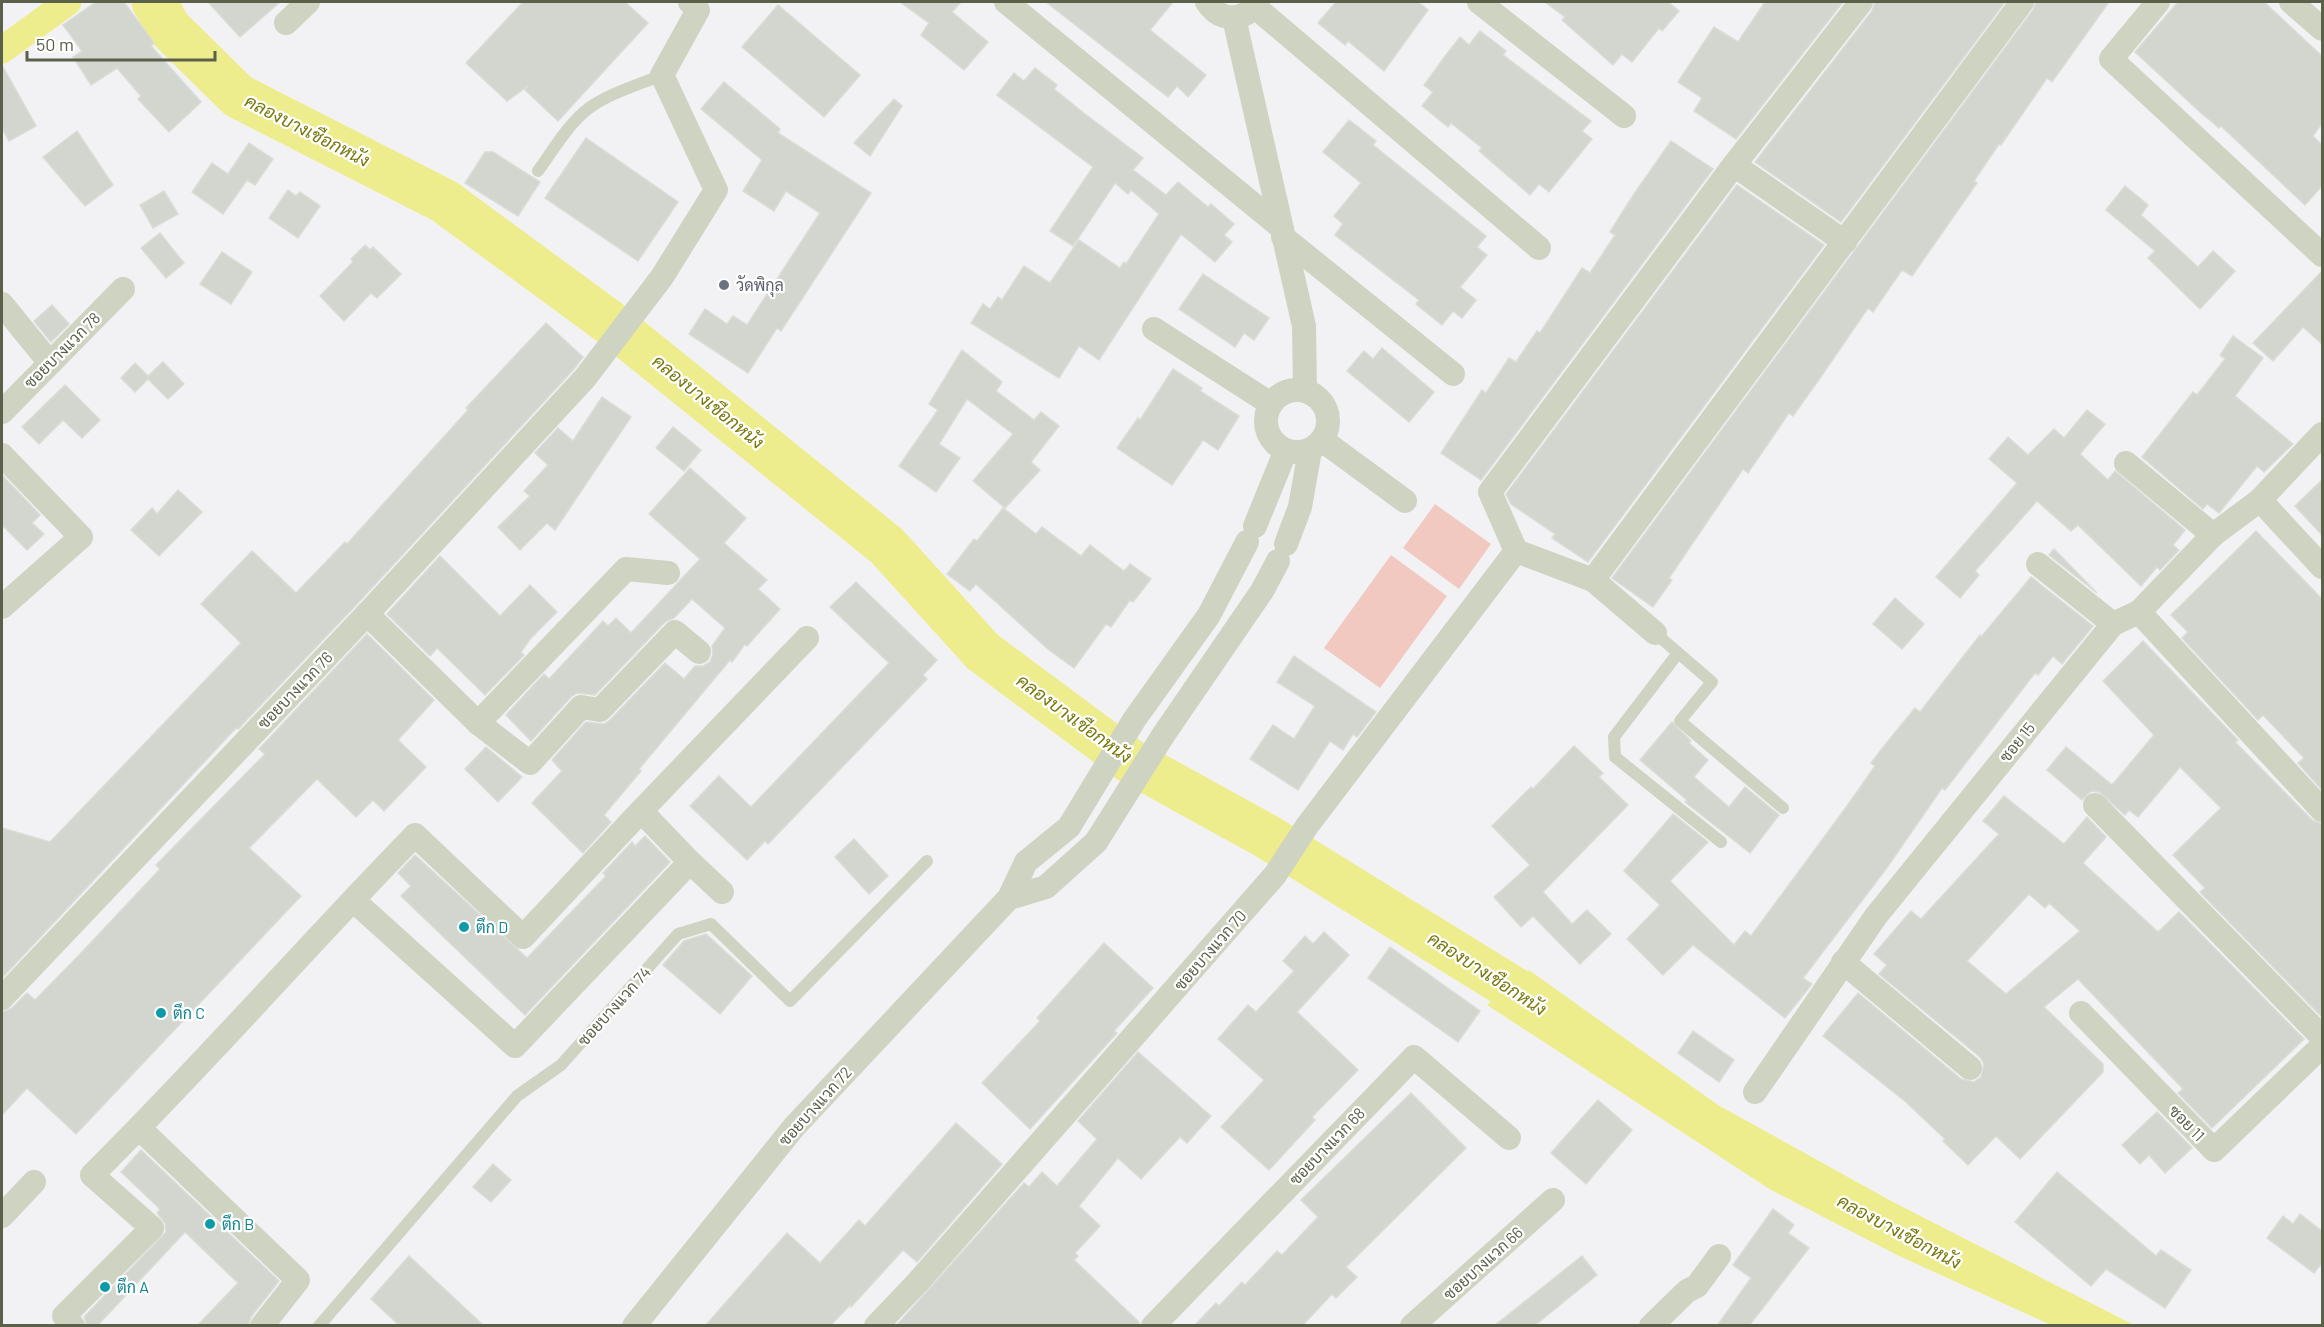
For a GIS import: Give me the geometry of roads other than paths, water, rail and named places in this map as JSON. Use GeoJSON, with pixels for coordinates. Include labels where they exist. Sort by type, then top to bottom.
{"type":"FeatureCollection","features":[{"type":"Feature","properties":{"kind":"street"},"geometry":{"type":"LineString","coordinates":[[662,75],[698,10],[690,2]]}},
{"type":"Feature","properties":{"kind":"street"},"geometry":{"type":"LineString","coordinates":[[1006,2],[1453,374]]}},
{"type":"Feature","properties":{"kind":"street"},"geometry":{"type":"LineString","coordinates":[[1207,2],[1218,14],[1248,8]]}},
{"type":"Feature","properties":{"kind":"street"},"geometry":{"type":"LineString","coordinates":[[1479,2],[1624,116]]}},
{"type":"Feature","properties":{"kind":"street"},"geometry":{"type":"LineString","coordinates":[[1655,633],[1593,580],[1516,551],[1490,492],[1734,165],[1861,2]]}},
{"type":"Feature","properties":{"kind":"street"},"geometry":{"type":"LineString","coordinates":[[1593,580],[2022,2]]}},
{"type":"Feature","properties":{"kind":"street"},"geometry":{"type":"LineString","coordinates":[[2158,2],[2111,59],[2322,255]]}},
{"type":"Feature","properties":{"kind":"street"},"geometry":{"type":"LineString","coordinates":[[2291,2],[2322,29]]}},
{"type":"Feature","properties":{"kind":"street"},"geometry":{"type":"LineString","coordinates":[[1248,8],[1282,232],[1304,326],[1305,391]]}},
{"type":"Feature","properties":{"kind":"street"},"geometry":{"type":"LineString","coordinates":[[1248,8],[1539,248]]}},
{"type":"Feature","properties":{"kind":"street","name":"ซอยบางแวก 76"},"geometry":{"type":"LineString","coordinates":[[2,998],[367,614],[585,378],[662,277],[716,190],[662,75]]}},
{"type":"Feature","properties":{"kind":"street"},"geometry":{"type":"LineString","coordinates":[[1734,165],[1845,242]]}},
{"type":"Feature","properties":{"kind":"street","name":"ซอยบางแวก 78"},"geometry":{"type":"LineString","coordinates":[[2,411],[123,289]]}},
{"type":"Feature","properties":{"kind":"street"},"geometry":{"type":"LineString","coordinates":[[2,304],[50,363]]}},
{"type":"Feature","properties":{"kind":"street"},"geometry":{"type":"LineString","coordinates":[[1154,329],[1271,404]]}},
{"type":"Feature","properties":{"kind":"street"},"geometry":{"type":"LineString","coordinates":[[1009,898],[1046,887],[1096,842],[1164,734],[1237,630],[1282,552],[1300,507],[1316,445],[1328,427],[1326,408],[1320,399],[1305,391],[1282,393],[1271,404],[1265,419],[1272,440],[1286,450],[1300,453],[1316,445]]}},
{"type":"Feature","properties":{"kind":"street","name":"ซอย 15"},"geometry":{"type":"LineString","coordinates":[[1755,1092],[1876,916],[2113,624],[2139,612],[2213,535],[2260,500],[2322,434]]}},
{"type":"Feature","properties":{"kind":"street"},"geometry":{"type":"LineString","coordinates":[[1316,445],[1405,501]]}},
{"type":"Feature","properties":{"kind":"street"},"geometry":{"type":"LineString","coordinates":[[1009,898],[1026,862],[1069,827],[1134,720],[1209,615],[1251,534],[1286,450]]}},
{"type":"Feature","properties":{"kind":"street"},"geometry":{"type":"LineString","coordinates":[[2,455],[81,537],[2,607]]}},
{"type":"Feature","properties":{"kind":"street"},"geometry":{"type":"LineString","coordinates":[[2126,463],[2213,535]]}},
{"type":"Feature","properties":{"kind":"street"},"geometry":{"type":"LineString","coordinates":[[2260,500],[2322,567]]}},
{"type":"Feature","properties":{"kind":"street","name":"ซอยบางแวก 70"},"geometry":{"type":"LineString","coordinates":[[876,1326],[1275,875],[1307,826],[1516,551]]}},
{"type":"Feature","properties":{"kind":"street"},"geometry":{"type":"LineString","coordinates":[[2038,564],[2113,624]]}},
{"type":"Feature","properties":{"kind":"street"},"geometry":{"type":"LineString","coordinates":[[478,723],[626,569],[668,573]]}},
{"type":"Feature","properties":{"kind":"street"},"geometry":{"type":"LineString","coordinates":[[2139,612],[2316,803]]}},
{"type":"Feature","properties":{"kind":"street"},"geometry":{"type":"LineString","coordinates":[[367,614],[478,723],[530,764],[581,707],[600,710],[675,632],[699,652]]}},
{"type":"Feature","properties":{"kind":"street"},"geometry":{"type":"LineString","coordinates":[[73,1326],[64,1316],[152,1228],[92,1174],[139,1128],[415,835],[523,937],[807,638]]}},
{"type":"Feature","properties":{"kind":"street"},"geometry":{"type":"LineString","coordinates":[[2095,805],[2322,1037]]}},
{"type":"Feature","properties":{"kind":"street"},"geometry":{"type":"LineString","coordinates":[[641,811],[715,885]]}},
{"type":"Feature","properties":{"kind":"street"},"geometry":{"type":"LineString","coordinates":[[353,900],[515,1046],[690,862]]}},
{"type":"Feature","properties":{"kind":"street","name":"ซอยบางแวก 72"},"geometry":{"type":"LineString","coordinates":[[634,1326],[794,1127],[1009,898]]}},
{"type":"Feature","properties":{"kind":"street"},"geometry":{"type":"LineString","coordinates":[[1843,962],[1970,1068]]}},
{"type":"Feature","properties":{"kind":"street","name":"ซอย 11"},"geometry":{"type":"LineString","coordinates":[[2081,1013],[2214,1150],[2322,1046]]}},
{"type":"Feature","properties":{"kind":"street","name":"ซอยบางแวก 68"},"geometry":{"type":"LineString","coordinates":[[1153,1326],[1414,1057],[1509,1137]]}},
{"type":"Feature","properties":{"kind":"street"},"geometry":{"type":"LineString","coordinates":[[139,1128],[298,1280],[262,1326]]}},
{"type":"Feature","properties":{"kind":"street"},"geometry":{"type":"LineString","coordinates":[[2,1216],[34,1182]]}},
{"type":"Feature","properties":{"kind":"street","name":"ซอยบางแวก 66"},"geometry":{"type":"LineString","coordinates":[[1412,1326],[1553,1200]]}},
{"type":"Feature","properties":{"kind":"street"},"geometry":{"type":"LineString","coordinates":[[1651,1326],[1687,1291],[1697,1286],[1719,1256]]}},
{"type":"Feature","properties":{"kind":"lane"},"geometry":{"type":"LineString","coordinates":[[538,171],[568,128],[587,110],[602,100],[662,75]]}},
{"type":"Feature","properties":{"kind":"lane"},"geometry":{"type":"LineString","coordinates":[[1655,633],[1712,681],[1680,721],[1783,808]]}},
{"type":"Feature","properties":{"kind":"lane"},"geometry":{"type":"LineString","coordinates":[[1678,653],[1614,737],[1615,757],[1721,842]]}},
{"type":"Feature","properties":{"kind":"lane","name":"ซอยบางแวก 74"},"geometry":{"type":"LineString","coordinates":[[319,1326],[517,1096],[561,1065],[678,934],[711,924],[790,1001],[927,861]]}},
{"type":"Feature","properties":{"kind":"water"},"geometry":{"type":"Polygon","coordinates":[[[1529,970],[1718,1105],[1893,1202],[2134,1325],[2051,1325],[1899,1256],[1771,1190],[1487,1005],[1529,970]]]}},
{"type":"Feature","properties":{"kind":"waterway"},"geometry":{"type":"LineString","coordinates":[[2,50],[68,2]]}},
{"type":"Feature","properties":{"kind":"waterway","name":"คลองบางเชือกหนัง"},"geometry":{"type":"LineString","coordinates":[[154,2],[169,28],[238,96],[444,201],[609,322],[887,546],[983,652],[1130,761],[1266,836],[1515,990],[1560,1022]]}},
{"type":"Feature","properties":{"kind":"place","name":"วัดพิกุล"},"geometry":{"type":"Point","coordinates":[724,285]}},
{"type":"Feature","properties":{"kind":"place","name":"ตึก D"},"geometry":{"type":"Point","coordinates":[464,927]}},
{"type":"Feature","properties":{"kind":"place","name":"ตึก C"},"geometry":{"type":"Point","coordinates":[161,1013]}},
{"type":"Feature","properties":{"kind":"place","name":"ตึก B"},"geometry":{"type":"Point","coordinates":[210,1224]}},
{"type":"Feature","properties":{"kind":"place","name":"ตึก A"},"geometry":{"type":"Point","coordinates":[105,1287]}}]}
